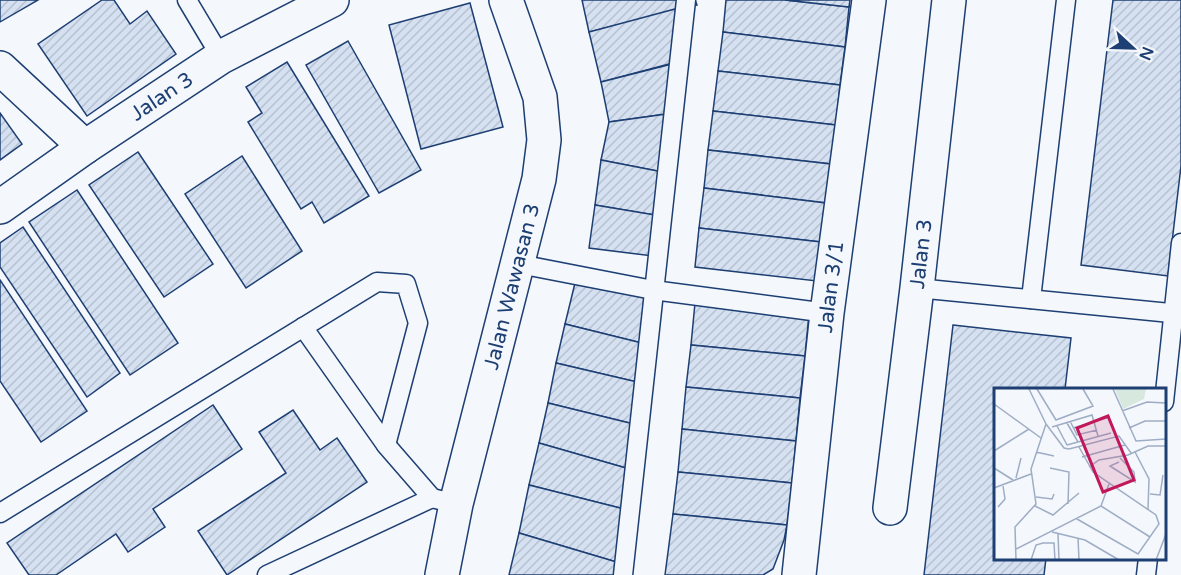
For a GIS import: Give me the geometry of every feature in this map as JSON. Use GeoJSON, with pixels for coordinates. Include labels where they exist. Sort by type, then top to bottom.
{"type":"FeatureCollection","features":[{"type":"Feature","properties":{"kind":"street","name":"Jalan 3"},"geometry":{"type":"LineString","coordinates":[[0,207],[85,147],[221,57],[332,0]]}},
{"type":"Feature","properties":{"kind":"street","name":"Jalan Wawasan 3"},"geometry":{"type":"LineString","coordinates":[[442,575],[444,501],[519,264],[539,179],[544,140],[540,97],[506,0]]}},
{"type":"Feature","properties":{"kind":"street","name":"Jalan 3/1"},"geometry":{"type":"LineString","coordinates":[[799,575],[827,313],[869,0]]}},
{"type":"Feature","properties":{"kind":"street","name":"Jalan 3"},"geometry":{"type":"LineString","coordinates":[[890,507],[949,0]]}},
{"type":"Feature","properties":{"kind":"street"},"geometry":{"type":"LineString","coordinates":[[0,68],[85,147]]}},
{"type":"Feature","properties":{"kind":"lane"},"geometry":{"type":"LineString","coordinates":[[187,0],[221,57]]}},
{"type":"Feature","properties":{"kind":"lane"},"geometry":{"type":"LineString","coordinates":[[623,575],[686,0]]}},
{"type":"Feature","properties":{"kind":"lane"},"geometry":{"type":"LineString","coordinates":[[1031,299],[1066,0]]}},
{"type":"Feature","properties":{"kind":"lane"},"geometry":{"type":"LineString","coordinates":[[1166,388],[1177,313],[1181,243]]}},
{"type":"Feature","properties":{"kind":"lane"},"geometry":{"type":"LineString","coordinates":[[519,264],[653,290],[827,313]]}},
{"type":"Feature","properties":{"kind":"lane"},"geometry":{"type":"LineString","coordinates":[[0,513],[377,282],[406,284],[418,323],[386,445]]}},
{"type":"Feature","properties":{"kind":"lane"},"geometry":{"type":"LineString","coordinates":[[917,288],[1177,313]]}},
{"type":"Feature","properties":{"kind":"lane"},"geometry":{"type":"LineString","coordinates":[[267,575],[444,501],[386,445],[303,327]]}},
{"type":"Feature","properties":{"kind":"lane"},"geometry":{"type":"LineString","coordinates":[[1146,575],[1148,560]]}},
{"type":"Feature","properties":{"kind":"building"},"geometry":{"type":"Polygon","coordinates":[[[0,0],[38,0],[0,22],[0,0]]]}},
{"type":"Feature","properties":{"kind":"building"},"geometry":{"type":"Polygon","coordinates":[[[102,0],[114,0],[130,24],[147,11],[176,54],[87,116],[38,44],[102,0]]]}},
{"type":"Feature","properties":{"kind":"building"},"geometry":{"type":"Polygon","coordinates":[[[582,0],[695,0],[697,5],[589,32],[582,0]]]}},
{"type":"Feature","properties":{"kind":"building"},"geometry":{"type":"Polygon","coordinates":[[[726,0],[785,0],[849,7],[845,47],[723,32],[726,0]]]}},
{"type":"Feature","properties":{"kind":"building"},"geometry":{"type":"Polygon","coordinates":[[[785,0],[850,0],[849,7],[785,0]]]}},
{"type":"Feature","properties":{"kind":"building"},"geometry":{"type":"Polygon","coordinates":[[[1113,0],[1181,0],[1181,166],[1168,276],[1081,265],[1113,0]]]}},
{"type":"Feature","properties":{"kind":"building"},"geometry":{"type":"Polygon","coordinates":[[[470,3],[503,127],[421,149],[389,25],[470,3]]]}},
{"type":"Feature","properties":{"kind":"building"},"geometry":{"type":"Polygon","coordinates":[[[675,9],[688,59],[601,82],[589,32],[675,9]]]}},
{"type":"Feature","properties":{"kind":"building"},"geometry":{"type":"Polygon","coordinates":[[[723,32],[845,47],[840,85],[718,71],[723,32]]]}},
{"type":"Feature","properties":{"kind":"building"},"geometry":{"type":"Polygon","coordinates":[[[348,41],[421,170],[379,193],[306,65],[348,41]]]}},
{"type":"Feature","properties":{"kind":"building"},"geometry":{"type":"Polygon","coordinates":[[[287,62],[369,196],[324,223],[312,202],[301,209],[248,122],[262,113],[246,87],[287,62]]]}},
{"type":"Feature","properties":{"kind":"building"},"geometry":{"type":"Polygon","coordinates":[[[672,64],[681,112],[609,122],[601,82],[672,64]]]}},
{"type":"Feature","properties":{"kind":"building"},"geometry":{"type":"Polygon","coordinates":[[[718,71],[840,85],[836,125],[713,111],[718,71]]]}},
{"type":"Feature","properties":{"kind":"building"},"geometry":{"type":"Polygon","coordinates":[[[713,111],[836,125],[831,164],[708,150],[713,111]]]}},
{"type":"Feature","properties":{"kind":"building"},"geometry":{"type":"Polygon","coordinates":[[[681,112],[673,174],[601,160],[609,122],[681,112]]]}},
{"type":"Feature","properties":{"kind":"building"},"geometry":{"type":"Polygon","coordinates":[[[0,113],[22,144],[0,160],[0,113]]]}},
{"type":"Feature","properties":{"kind":"building"},"geometry":{"type":"Polygon","coordinates":[[[708,150],[831,164],[826,203],[704,188],[708,150]]]}},
{"type":"Feature","properties":{"kind":"building"},"geometry":{"type":"Polygon","coordinates":[[[138,152],[213,264],[164,297],[89,185],[138,152]]]}},
{"type":"Feature","properties":{"kind":"building"},"geometry":{"type":"Polygon","coordinates":[[[242,156],[302,251],[246,288],[185,194],[242,156]]]}},
{"type":"Feature","properties":{"kind":"building"},"geometry":{"type":"Polygon","coordinates":[[[601,160],[673,174],[667,217],[595,205],[601,160]]]}},
{"type":"Feature","properties":{"kind":"building"},"geometry":{"type":"Polygon","coordinates":[[[704,188],[826,203],[821,242],[699,228],[704,188]]]}},
{"type":"Feature","properties":{"kind":"building"},"geometry":{"type":"Polygon","coordinates":[[[77,190],[178,343],[130,375],[29,222],[77,190]]]}},
{"type":"Feature","properties":{"kind":"building"},"geometry":{"type":"Polygon","coordinates":[[[595,205],[667,217],[661,257],[589,248],[595,205]]]}},
{"type":"Feature","properties":{"kind":"building"},"geometry":{"type":"Polygon","coordinates":[[[23,227],[120,373],[87,397],[0,267],[0,243],[23,227]]]}},
{"type":"Feature","properties":{"kind":"building"},"geometry":{"type":"Polygon","coordinates":[[[699,228],[821,242],[817,281],[695,267],[699,228]]]}},
{"type":"Feature","properties":{"kind":"building"},"geometry":{"type":"Polygon","coordinates":[[[576,279],[660,298],[654,346],[565,324],[576,279]]]}},
{"type":"Feature","properties":{"kind":"building"},"geometry":{"type":"Polygon","coordinates":[[[0,280],[87,411],[41,442],[0,381],[0,280]]]}},
{"type":"Feature","properties":{"kind":"building"},"geometry":{"type":"Polygon","coordinates":[[[695,303],[809,314],[805,356],[691,345],[695,303]]]}},
{"type":"Feature","properties":{"kind":"building"},"geometry":{"type":"Polygon","coordinates":[[[565,324],[654,346],[650,385],[556,363],[565,324]]]}},
{"type":"Feature","properties":{"kind":"building"},"geometry":{"type":"Polygon","coordinates":[[[953,325],[1071,338],[1065,388],[994,388],[994,560],[1046,560],[1044,575],[924,575],[953,325]]]}},
{"type":"Feature","properties":{"kind":"building"},"geometry":{"type":"Polygon","coordinates":[[[691,345],[805,356],[800,398],[686,387],[691,345]]]}},
{"type":"Feature","properties":{"kind":"building"},"geometry":{"type":"Polygon","coordinates":[[[556,363],[650,385],[646,427],[548,403],[556,363]]]}},
{"type":"Feature","properties":{"kind":"building"},"geometry":{"type":"Polygon","coordinates":[[[686,387],[800,398],[796,441],[682,429],[686,387]]]}},
{"type":"Feature","properties":{"kind":"building"},"geometry":{"type":"Polygon","coordinates":[[[548,403],[646,427],[640,472],[539,443],[548,403]]]}},
{"type":"Feature","properties":{"kind":"building"},"geometry":{"type":"Polygon","coordinates":[[[213,405],[242,449],[153,509],[165,527],[128,552],[116,534],[56,575],[29,575],[7,543],[213,405]]]}},
{"type":"Feature","properties":{"kind":"building"},"geometry":{"type":"Polygon","coordinates":[[[293,410],[320,450],[337,438],[367,482],[227,575],[198,531],[286,473],[259,432],[293,410]]]}},
{"type":"Feature","properties":{"kind":"building"},"geometry":{"type":"Polygon","coordinates":[[[682,429],[796,441],[792,483],[678,472],[682,429]]]}},
{"type":"Feature","properties":{"kind":"building"},"geometry":{"type":"Polygon","coordinates":[[[539,443],[640,472],[636,512],[529,485],[539,443]]]}},
{"type":"Feature","properties":{"kind":"building"},"geometry":{"type":"Polygon","coordinates":[[[678,472],[792,483],[787,525],[673,514],[678,472]]]}},
{"type":"Feature","properties":{"kind":"building"},"geometry":{"type":"Polygon","coordinates":[[[529,485],[636,512],[630,566],[519,533],[529,485]]]}},
{"type":"Feature","properties":{"kind":"building"},"geometry":{"type":"Polygon","coordinates":[[[673,514],[787,525],[773,569],[763,575],[665,575],[673,514]]]}},
{"type":"Feature","properties":{"kind":"building"},"geometry":{"type":"Polygon","coordinates":[[[519,533],[630,566],[629,575],[509,575],[519,533]]]}}]}
